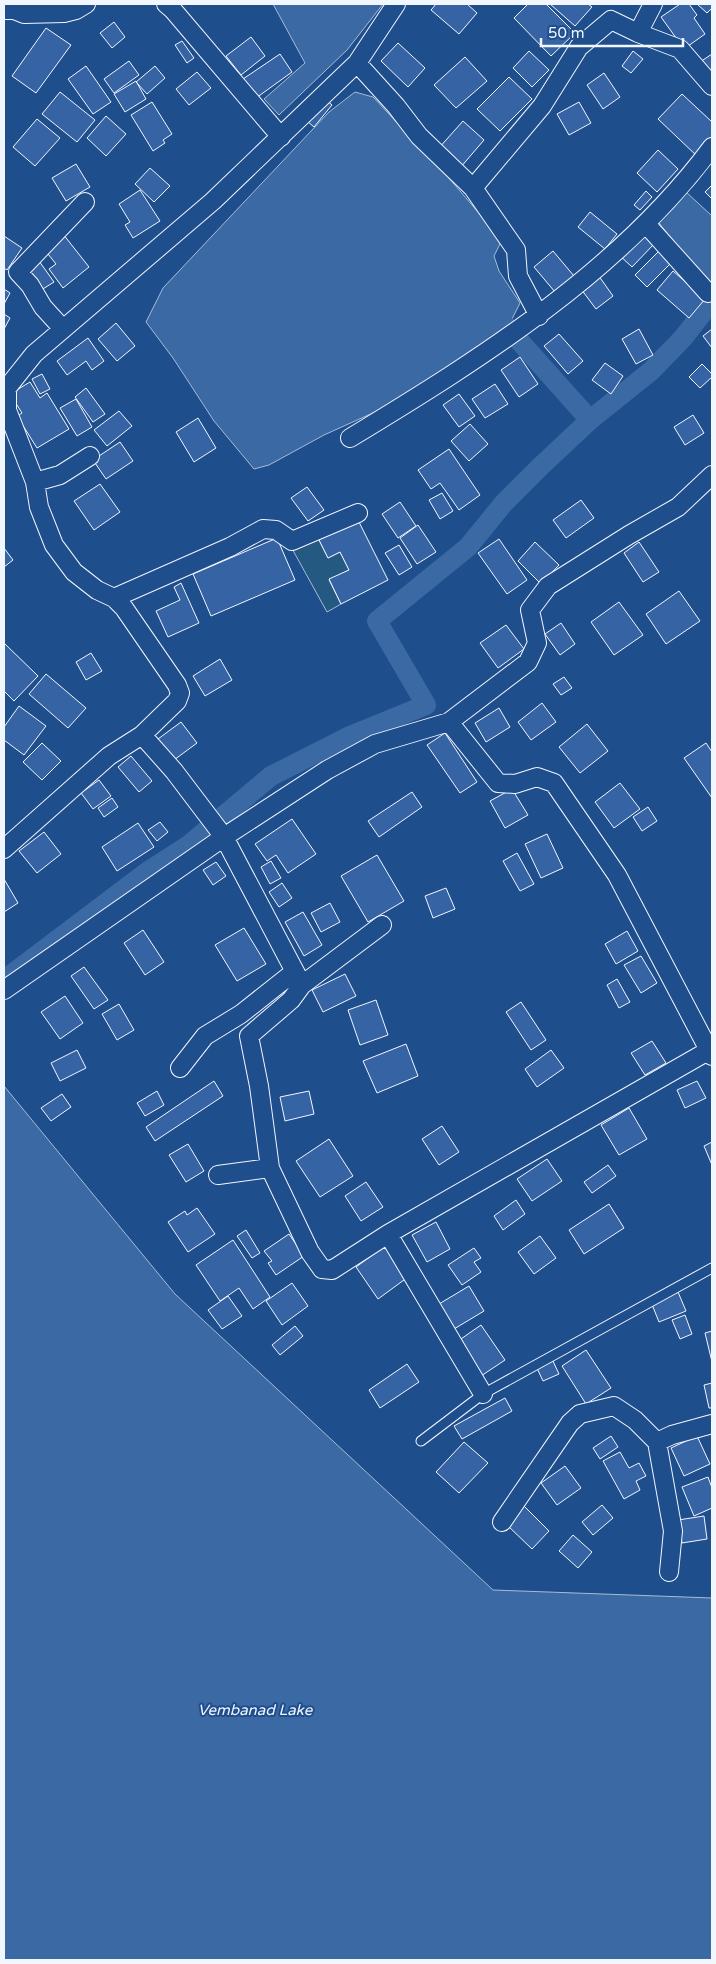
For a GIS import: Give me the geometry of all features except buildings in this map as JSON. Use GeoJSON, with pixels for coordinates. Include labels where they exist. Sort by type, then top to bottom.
{"type":"FeatureCollection","features":[{"type":"Feature","properties":{"kind":"street"},"geometry":{"type":"LineString","coordinates":[[4,10],[14,10],[24,14],[64,13],[76,10],[86,4]]}},
{"type":"Feature","properties":{"kind":"street"},"geometry":{"type":"LineString","coordinates":[[166,4],[281,137]]}},
{"type":"Feature","properties":{"kind":"street"},"geometry":{"type":"LineString","coordinates":[[4,849],[109,756],[142,735],[177,701],[180,693],[177,684],[124,608],[114,598],[97,590],[74,572],[54,545],[39,507],[35,482],[7,410],[7,388],[34,354],[178,233],[357,63],[396,4]]}},
{"type":"Feature","properties":{"kind":"street"},"geometry":{"type":"LineString","coordinates":[[638,33],[653,4]]}},
{"type":"Feature","properties":{"kind":"street"},"geometry":{"type":"LineString","coordinates":[[473,188],[542,106],[579,47],[611,20],[638,33],[680,49],[712,86]]}},
{"type":"Feature","properties":{"kind":"street"},"geometry":{"type":"LineString","coordinates":[[357,63],[396,106],[419,136],[473,188],[516,250],[518,276],[527,323]]}},
{"type":"Feature","properties":{"kind":"street"},"geometry":{"type":"LineString","coordinates":[[350,438],[438,385],[527,323],[646,224],[695,171],[712,148]]}},
{"type":"Feature","properties":{"kind":"street"},"geometry":{"type":"LineString","coordinates":[[63,329],[43,307],[30,285],[18,272],[84,202]]}},
{"type":"Feature","properties":{"kind":"street"},"geometry":{"type":"LineString","coordinates":[[646,224],[708,294]]}},
{"type":"Feature","properties":{"kind":"street"},"geometry":{"type":"LineString","coordinates":[[35,482],[60,475],[90,456]]}},
{"type":"Feature","properties":{"kind":"street"},"geometry":{"type":"LineString","coordinates":[[4,990],[218,828],[375,744],[449,722],[528,662],[537,642],[530,610],[548,586],[629,535],[678,507],[712,475]]}},
{"type":"Feature","properties":{"kind":"street"},"geometry":{"type":"LineString","coordinates":[[114,598],[230,547],[263,529],[276,530],[292,541],[358,513]]}},
{"type":"Feature","properties":{"kind":"street"},"geometry":{"type":"LineString","coordinates":[[142,735],[174,771],[218,828],[298,979],[291,1000],[249,1036],[259,1086],[270,1168],[310,1252],[322,1268],[332,1270],[388,1234],[710,1053],[616,875],[554,783],[537,777],[515,784],[498,783],[449,722]]}},
{"type":"Feature","properties":{"kind":"street"},"geometry":{"type":"LineString","coordinates":[[180,1068],[205,1036],[382,925]]}},
{"type":"Feature","properties":{"kind":"street"},"geometry":{"type":"LineString","coordinates":[[218,1174],[270,1168]]}},
{"type":"Feature","properties":{"kind":"street"},"geometry":{"type":"LineString","coordinates":[[388,1234],[483,1394]]}},
{"type":"Feature","properties":{"kind":"street"},"geometry":{"type":"LineString","coordinates":[[502,1522],[570,1423],[580,1414],[614,1406],[636,1420],[657,1442],[673,1531],[669,1572]]}},
{"type":"Feature","properties":{"kind":"street"},"geometry":{"type":"LineString","coordinates":[[657,1442],[672,1435],[712,1424]]}},
{"type":"Feature","properties":{"kind":"lane"},"geometry":{"type":"LineString","coordinates":[[421,1441],[483,1394],[712,1268]]}},
{"type":"Feature","properties":{"kind":"shaded area"},"geometry":{"type":"Polygon","coordinates":[[[317,536],[328,558],[340,552],[349,570],[329,580],[341,604],[327,612],[290,545],[317,536]]]}},
{"type":"Feature","properties":{"kind":"water"},"geometry":{"type":"Polygon","coordinates":[[[273,4],[383,4],[347,50],[279,115],[264,99],[305,63],[273,4]]]}},
{"type":"Feature","properties":{"kind":"water"},"geometry":{"type":"Polygon","coordinates":[[[355,92],[373,97],[448,177],[502,240],[494,256],[499,271],[520,303],[510,323],[495,336],[386,407],[324,435],[269,465],[254,469],[214,421],[173,358],[146,322],[163,288],[329,112],[355,92]]]}},
{"type":"Feature","properties":{"kind":"water"},"geometry":{"type":"Polygon","coordinates":[[[685,191],[712,216],[712,289],[655,218],[685,191]]]}},
{"type":"Feature","properties":{"kind":"water","name":"Vembanad Lake"},"geometry":{"type":"Polygon","coordinates":[[[4,1086],[175,1294],[493,1590],[712,1598],[712,1960],[4,1960],[4,1086]]]}},
{"type":"Feature","properties":{"kind":"waterway"},"geometry":{"type":"LineString","coordinates":[[4,980],[147,872],[189,845],[271,776],[350,736],[426,705],[377,621],[468,547],[503,504],[542,465],[590,420],[651,371],[683,338],[712,301]]}},
{"type":"Feature","properties":{"kind":"waterway"},"geometry":{"type":"LineString","coordinates":[[506,326],[590,420]]}}]}
